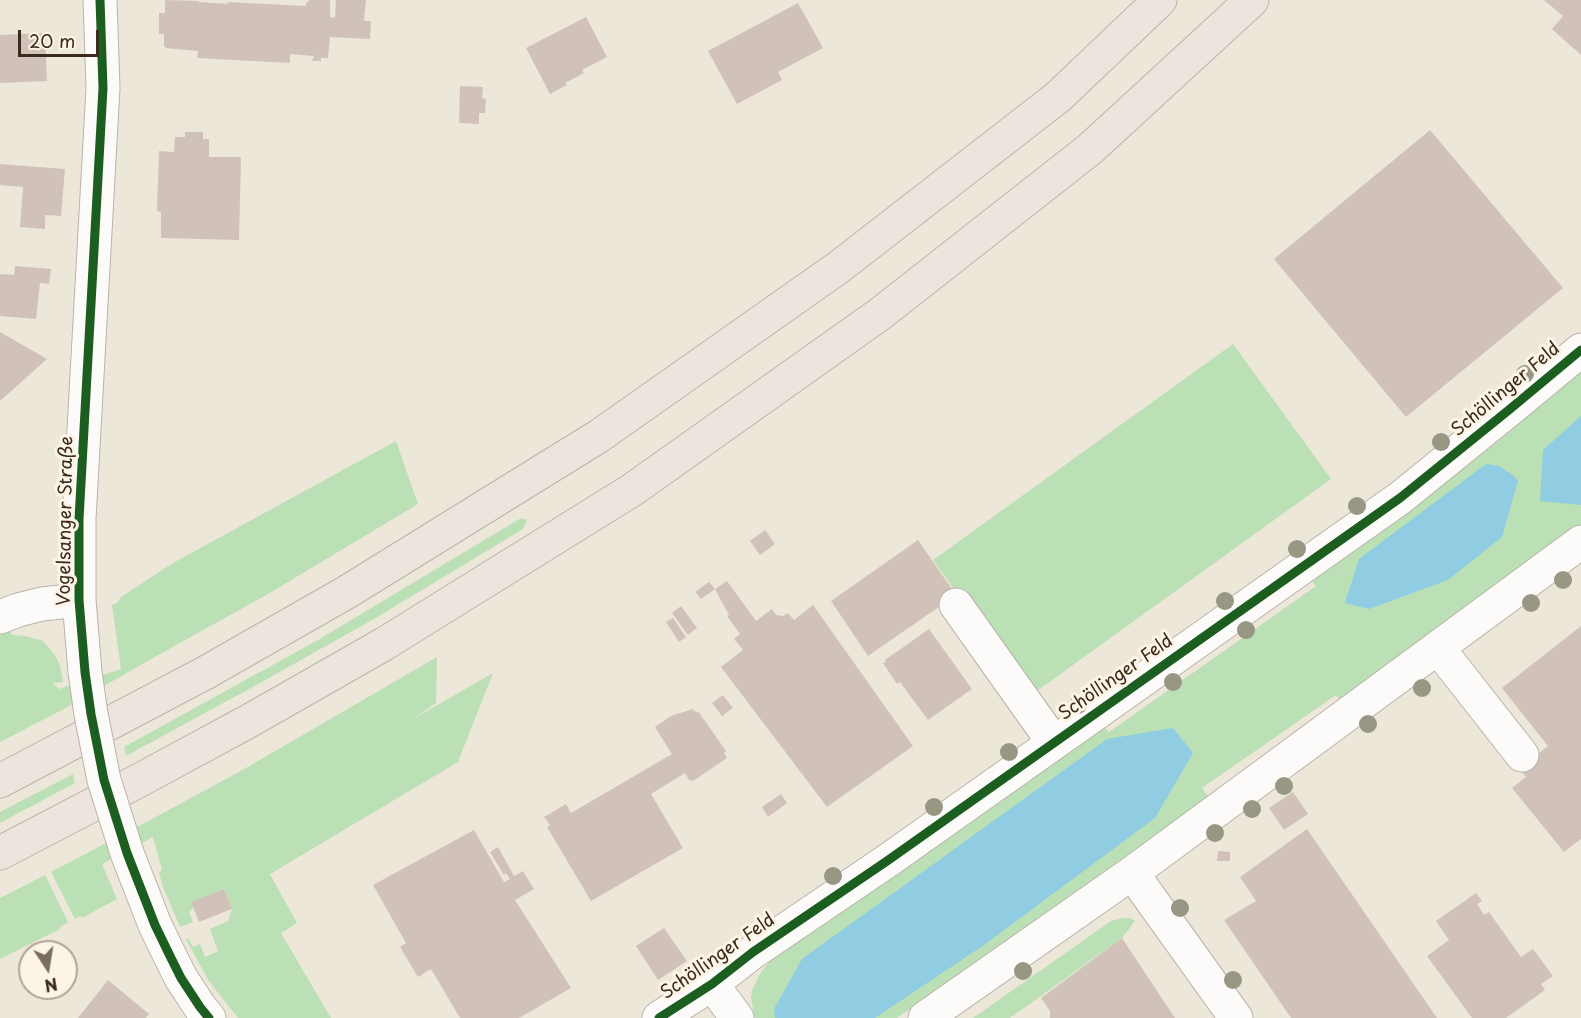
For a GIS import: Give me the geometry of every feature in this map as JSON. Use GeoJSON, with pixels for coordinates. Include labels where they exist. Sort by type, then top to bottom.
{"type":"FeatureCollection","features":[{"type":"Feature","properties":{"kind":"highway"},"geometry":{"type":"LineString","coordinates":[[0,781],[205,673],[348,592],[599,436],[839,267],[958,175],[1058,97],[1161,0]]}},
{"type":"Feature","properties":{"kind":"highway"},"geometry":{"type":"LineString","coordinates":[[0,853],[219,738],[384,644],[632,490],[880,314],[1090,149],[1252,0]]}},
{"type":"Feature","properties":{"kind":"street","name":"Vogelsanger Straße"},"geometry":{"type":"LineString","coordinates":[[100,0],[103,88],[79,519],[79,600],[85,672],[104,780],[127,853],[155,925],[170,956],[186,986],[209,1018]]}},
{"type":"Feature","properties":{"kind":"street","name":"Schöllinger Feld"},"geometry":{"type":"LineString","coordinates":[[674,1013],[753,952],[887,861],[1400,498],[1581,350]]}},
{"type":"Feature","properties":{"kind":"street"},"geometry":{"type":"LineString","coordinates":[[925,1018],[1132,873],[1581,542]]}},
{"type":"Feature","properties":{"kind":"street"},"geometry":{"type":"LineString","coordinates":[[0,617],[42,604],[79,600]]}},
{"type":"Feature","properties":{"kind":"street"},"geometry":{"type":"LineString","coordinates":[[956,605],[1054,742]]}},
{"type":"Feature","properties":{"kind":"street"},"geometry":{"type":"LineString","coordinates":[[1438,648],[1522,755]]}},
{"type":"Feature","properties":{"kind":"street"},"geometry":{"type":"LineString","coordinates":[[1132,873],[1236,1018]]}},
{"type":"Feature","properties":{"kind":"street","name":"Schöllinger Feld"},"geometry":{"type":"LineString","coordinates":[[712,984],[737,1018]]}},
{"type":"Feature","properties":{"kind":"green space"},"geometry":{"type":"Polygon","coordinates":[[[1233,344],[1331,479],[1030,696],[933,560],[1233,344]]]}},
{"type":"Feature","properties":{"kind":"green space"},"geometry":{"type":"Polygon","coordinates":[[[1581,368],[1581,525],[1528,567],[1342,703],[1336,695],[1202,788],[1209,797],[897,1018],[755,1018],[752,991],[759,975],[769,962],[1103,725],[1109,732],[1316,586],[1310,579],[1581,368]]]}},
{"type":"Feature","properties":{"kind":"green space"},"geometry":{"type":"Polygon","coordinates":[[[396,441],[418,504],[268,594],[62,710],[0,742],[0,633],[9,628],[12,635],[43,641],[60,665],[63,682],[53,683],[59,689],[121,669],[112,605],[117,603],[121,597],[173,563],[396,441]]]}},
{"type":"Feature","properties":{"kind":"green space"},"geometry":{"type":"Polygon","coordinates":[[[521,518],[527,520],[523,529],[374,619],[126,756],[124,747],[318,640],[521,518]]]}},
{"type":"Feature","properties":{"kind":"green space"},"geometry":{"type":"Polygon","coordinates":[[[437,657],[436,703],[411,720],[493,673],[458,762],[270,874],[297,923],[281,933],[331,1018],[238,1018],[208,980],[186,939],[188,938],[193,947],[200,944],[205,957],[218,951],[210,929],[228,921],[232,909],[224,889],[192,902],[194,907],[189,912],[193,922],[180,927],[163,887],[159,873],[162,870],[153,837],[102,864],[117,899],[82,918],[81,916],[75,919],[51,872],[239,772],[437,657]]]}},
{"type":"Feature","properties":{"kind":"green space"},"geometry":{"type":"Polygon","coordinates":[[[73,774],[75,783],[0,823],[0,812],[73,774]]]}},
{"type":"Feature","properties":{"kind":"green space"},"geometry":{"type":"Polygon","coordinates":[[[45,875],[68,922],[60,929],[38,940],[18,940],[18,950],[0,959],[0,898],[45,875]]]}},
{"type":"Feature","properties":{"kind":"green space"},"geometry":{"type":"Polygon","coordinates":[[[1123,918],[1135,921],[1122,938],[1010,1018],[973,1018],[1111,921],[1123,918]]]}},
{"type":"Feature","properties":{"kind":"water"},"geometry":{"type":"Polygon","coordinates":[[[1581,416],[1581,505],[1540,501],[1543,450],[1581,416]]]}},
{"type":"Feature","properties":{"kind":"water"},"geometry":{"type":"Polygon","coordinates":[[[1486,464],[1499,466],[1518,481],[1502,537],[1448,580],[1369,609],[1345,603],[1359,559],[1486,464]]]}},
{"type":"Feature","properties":{"kind":"water"},"geometry":{"type":"Polygon","coordinates":[[[1173,728],[1193,753],[1155,818],[984,945],[875,1018],[775,1018],[774,1009],[802,959],[1107,739],[1173,728]]]}},
{"type":"Feature","properties":{"kind":"building"},"geometry":{"type":"Polygon","coordinates":[[[165,0],[306,6],[310,0],[330,0],[330,17],[335,18],[336,0],[366,0],[364,21],[371,21],[370,39],[330,37],[328,58],[321,58],[321,61],[312,61],[314,56],[290,54],[290,63],[197,58],[198,51],[164,47],[164,34],[159,34],[159,13],[165,13],[165,0]]]}},
{"type":"Feature","properties":{"kind":"building"},"geometry":{"type":"Polygon","coordinates":[[[1544,0],[1581,0],[1581,55],[1552,29],[1563,16],[1544,0]]]}},
{"type":"Feature","properties":{"kind":"building"},"geometry":{"type":"Polygon","coordinates":[[[798,3],[823,48],[778,72],[782,80],[737,104],[708,51],[798,3]]]}},
{"type":"Feature","properties":{"kind":"building"},"geometry":{"type":"Polygon","coordinates":[[[586,17],[607,57],[582,70],[584,73],[550,94],[526,48],[586,17]]]}},
{"type":"Feature","properties":{"kind":"building"},"geometry":{"type":"Polygon","coordinates":[[[45,33],[47,81],[0,83],[0,35],[45,33]]]}},
{"type":"Feature","properties":{"kind":"building"},"geometry":{"type":"Polygon","coordinates":[[[460,86],[483,87],[482,98],[486,99],[485,113],[479,113],[479,124],[459,123],[460,86]]]}},
{"type":"Feature","properties":{"kind":"building"},"geometry":{"type":"Polygon","coordinates":[[[1430,130],[1563,288],[1406,417],[1274,259],[1430,130]]]}},
{"type":"Feature","properties":{"kind":"building"},"geometry":{"type":"Polygon","coordinates":[[[185,132],[203,132],[203,139],[209,139],[209,157],[241,157],[239,240],[161,238],[161,212],[157,211],[159,151],[174,152],[175,137],[185,137],[185,132]]]}},
{"type":"Feature","properties":{"kind":"building"},"geometry":{"type":"Polygon","coordinates":[[[0,164],[65,169],[61,216],[45,215],[45,229],[20,227],[23,187],[0,185],[0,164]]]}},
{"type":"Feature","properties":{"kind":"building"},"geometry":{"type":"Polygon","coordinates":[[[15,266],[51,269],[49,284],[40,283],[36,319],[0,316],[0,274],[14,275],[15,266]]]}},
{"type":"Feature","properties":{"kind":"building"},"geometry":{"type":"Polygon","coordinates":[[[0,332],[47,359],[0,401],[0,332]]]}},
{"type":"Feature","properties":{"kind":"building"},"geometry":{"type":"Polygon","coordinates":[[[765,530],[775,544],[760,555],[750,541],[765,530]]]}},
{"type":"Feature","properties":{"kind":"building"},"geometry":{"type":"Polygon","coordinates":[[[918,540],[956,595],[868,656],[831,601],[918,540]]]}},
{"type":"Feature","properties":{"kind":"building"},"geometry":{"type":"Polygon","coordinates":[[[727,581],[756,621],[772,609],[776,615],[783,616],[788,613],[794,620],[813,605],[913,746],[827,807],[721,667],[743,650],[734,639],[740,634],[727,616],[729,615],[715,589],[727,581]]]}},
{"type":"Feature","properties":{"kind":"building"},"geometry":{"type":"Polygon","coordinates":[[[709,582],[715,589],[701,599],[695,592],[709,582]]]}},
{"type":"Feature","properties":{"kind":"building"},"geometry":{"type":"Polygon","coordinates":[[[681,606],[697,628],[688,635],[672,613],[681,606]]]}},
{"type":"Feature","properties":{"kind":"building"},"geometry":{"type":"Polygon","coordinates":[[[673,618],[686,637],[679,642],[666,622],[673,618]]]}},
{"type":"Feature","properties":{"kind":"building"},"geometry":{"type":"Polygon","coordinates":[[[1581,626],[1581,839],[1564,852],[1512,788],[1526,777],[1519,769],[1548,746],[1502,688],[1581,626]]]}},
{"type":"Feature","properties":{"kind":"building"},"geometry":{"type":"Polygon","coordinates":[[[929,629],[972,689],[928,720],[900,682],[897,684],[883,663],[929,629]]]}},
{"type":"Feature","properties":{"kind":"building"},"geometry":{"type":"Polygon","coordinates":[[[723,695],[733,708],[722,716],[712,703],[723,695]]]}},
{"type":"Feature","properties":{"kind":"building"},"geometry":{"type":"Polygon","coordinates":[[[693,709],[697,713],[698,711],[726,751],[724,753],[727,758],[693,781],[689,780],[685,773],[651,794],[683,848],[591,901],[547,827],[550,825],[544,817],[566,804],[571,813],[672,754],[655,727],[671,716],[693,709]]]}},
{"type":"Feature","properties":{"kind":"building"},"geometry":{"type":"Polygon","coordinates":[[[1293,792],[1308,814],[1284,830],[1269,808],[1293,792]]]}},
{"type":"Feature","properties":{"kind":"building"},"geometry":{"type":"Polygon","coordinates":[[[781,794],[787,803],[768,817],[762,807],[781,794]]]}},
{"type":"Feature","properties":{"kind":"building"},"geometry":{"type":"Polygon","coordinates":[[[1307,829],[1437,1018],[1291,1018],[1224,920],[1256,901],[1240,877],[1307,829]]]}},
{"type":"Feature","properties":{"kind":"building"},"geometry":{"type":"Polygon","coordinates":[[[474,830],[504,882],[510,879],[506,873],[504,875],[490,852],[498,847],[514,876],[523,871],[534,889],[515,900],[571,988],[519,1018],[460,1018],[431,969],[418,977],[400,947],[406,943],[373,885],[474,830]]]}},
{"type":"Feature","properties":{"kind":"building"},"geometry":{"type":"Polygon","coordinates":[[[1218,851],[1230,852],[1230,861],[1217,861],[1218,851]]]}},
{"type":"Feature","properties":{"kind":"building"},"geometry":{"type":"Polygon","coordinates":[[[224,889],[232,909],[199,922],[191,902],[224,889]]]}},
{"type":"Feature","properties":{"kind":"building"},"geometry":{"type":"Polygon","coordinates":[[[1476,893],[1482,901],[1477,904],[1484,915],[1489,912],[1521,957],[1533,949],[1553,976],[1541,984],[1545,990],[1506,1018],[1472,1018],[1427,956],[1449,940],[1436,921],[1476,893]]]}},
{"type":"Feature","properties":{"kind":"building"},"geometry":{"type":"Polygon","coordinates":[[[664,928],[687,961],[658,980],[636,946],[664,928]]]}},
{"type":"Feature","properties":{"kind":"building"},"geometry":{"type":"Polygon","coordinates":[[[1122,938],[1175,1018],[1050,1018],[1050,1011],[1041,998],[1122,938]]]}},
{"type":"Feature","properties":{"kind":"building"},"geometry":{"type":"Polygon","coordinates":[[[108,980],[149,1014],[146,1018],[78,1018],[108,980]]]}},
{"type":"Feature","properties":{"kind":"cycle path"},"geometry":{"type":"LineString","coordinates":[[100,0],[103,88],[79,519],[79,600],[85,672],[104,780],[127,853],[155,925],[170,956],[181,978],[209,1018]]}},
{"type":"Feature","properties":{"kind":"cycle path"},"geometry":{"type":"LineString","coordinates":[[659,1018],[712,984],[753,952],[887,861],[1400,498],[1581,350]]}}]}
